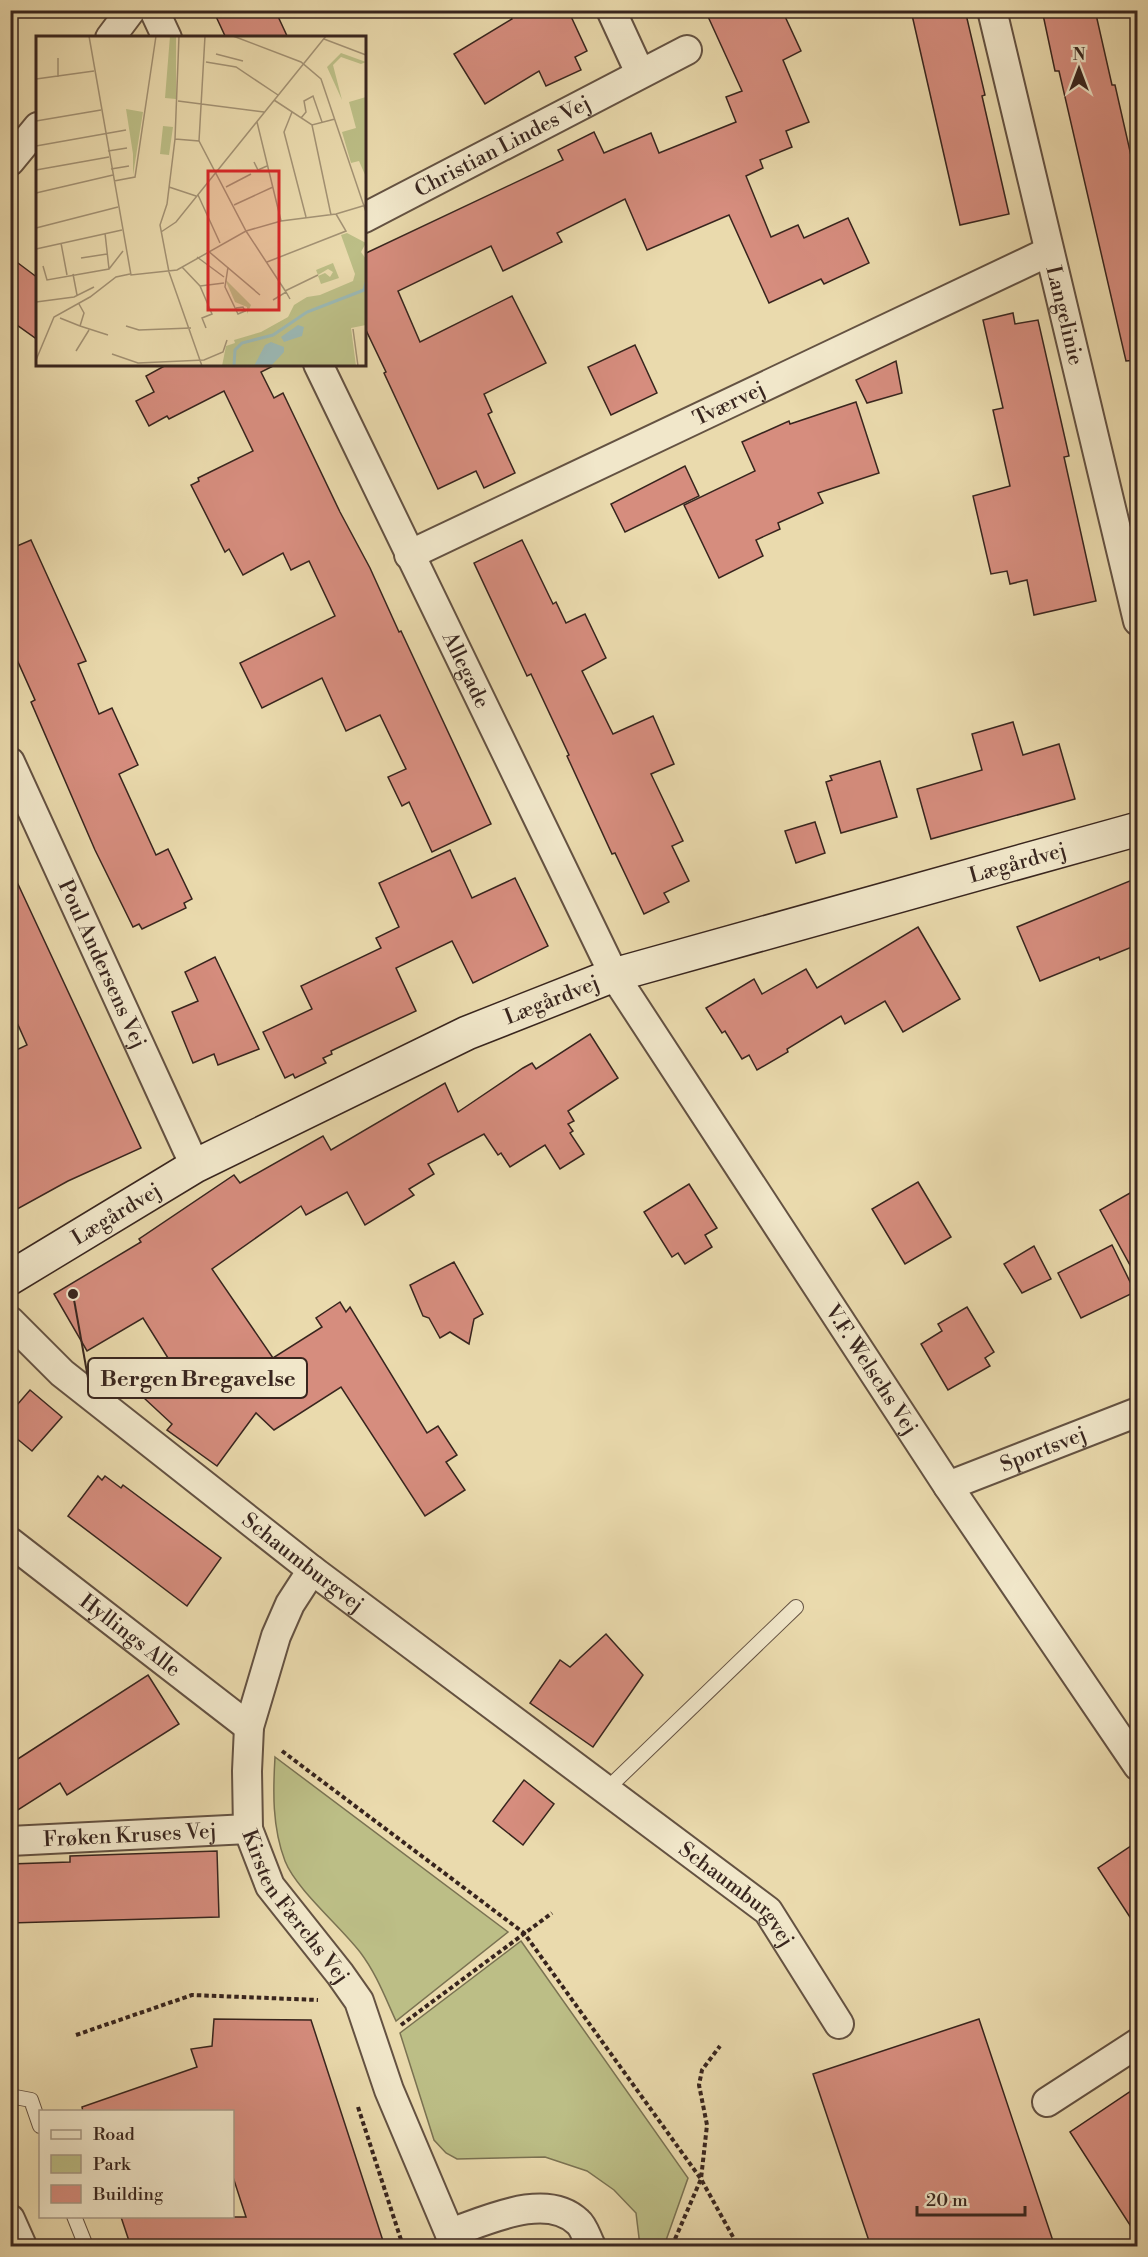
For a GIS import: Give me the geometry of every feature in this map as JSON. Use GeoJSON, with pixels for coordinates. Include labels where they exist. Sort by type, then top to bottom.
{"type":"FeatureCollection","features":[{"type":"Feature","properties":{"kind":"street"},"geometry":{"type":"LineString","coordinates":[[112,36],[131,10]]}},
{"type":"Feature","properties":{"kind":"street"},"geometry":{"type":"LineString","coordinates":[[154,10],[166,36]]}},
{"type":"Feature","properties":{"kind":"street"},"geometry":{"type":"LineString","coordinates":[[611,10],[640,73]]}},
{"type":"Feature","properties":{"kind":"street","name":"Langelinie"},"geometry":{"type":"LineString","coordinates":[[992,10],[1137,621]]}},
{"type":"Feature","properties":{"kind":"street","name":"Christian Lindes Vej"},"geometry":{"type":"LineString","coordinates":[[366,217],[687,50]]}},
{"type":"Feature","properties":{"kind":"street"},"geometry":{"type":"LineString","coordinates":[[10,161],[36,129]]}},
{"type":"Feature","properties":{"kind":"street","name":"Tværvej"},"geometry":{"type":"LineString","coordinates":[[409,555],[1048,252]]}},
{"type":"Feature","properties":{"kind":"street","name":"Allegade"},"geometry":{"type":"LineString","coordinates":[[319,366],[614,975]]}},
{"type":"Feature","properties":{"kind":"street","name":"Poul Andersens Vej"},"geometry":{"type":"LineString","coordinates":[[10,762],[195,1166]]}},
{"type":"Feature","properties":{"kind":"street","name":"Lægårdvej"},"geometry":{"type":"LineString","coordinates":[[10,1278],[195,1166],[467,1033],[614,975],[1137,829]]}},
{"type":"Feature","properties":{"kind":"street","name":"V.F. Welschs Vej"},"geometry":{"type":"LineString","coordinates":[[614,975],[948,1486],[1136,1762]]}},
{"type":"Feature","properties":{"kind":"street","name":"Schaumburgvej"},"geometry":{"type":"LineString","coordinates":[[10,1321],[62,1373],[312,1570],[768,1911],[839,2024]]}},
{"type":"Feature","properties":{"kind":"street","name":"Sportsvej"},"geometry":{"type":"LineString","coordinates":[[948,1486],[1137,1412]]}},
{"type":"Feature","properties":{"kind":"street","name":"Hyllings Alle"},"geometry":{"type":"LineString","coordinates":[[10,1542],[249,1727]]}},
{"type":"Feature","properties":{"kind":"street","name":"Kirsten Færchs Vej"},"geometry":{"type":"LineString","coordinates":[[312,1570],[290,1604],[276,1636],[249,1727],[247,1772],[249,1830],[270,1886],[359,2001],[389,2090],[452,2240],[525,2209],[558,2209],[579,2223],[591,2247]]}},
{"type":"Feature","properties":{"kind":"street","name":"Frøken Kruses Vej"},"geometry":{"type":"LineString","coordinates":[[10,1841],[249,1830]]}},
{"type":"Feature","properties":{"kind":"street"},"geometry":{"type":"LineString","coordinates":[[1047,2102],[1137,2043]]}},
{"type":"Feature","properties":{"kind":"street"},"geometry":{"type":"LineString","coordinates":[[10,2219],[22,2247]]}},
{"type":"Feature","properties":{"kind":"lane"},"geometry":{"type":"LineString","coordinates":[[607,1789],[796,1607]]}},
{"type":"Feature","properties":{"kind":"lane"},"geometry":{"type":"LineString","coordinates":[[10,2096],[31,2100],[39,2124]]}},
{"type":"Feature","properties":{"kind":"lane"},"geometry":{"type":"LineString","coordinates":[[75,2218],[86,2247]]}},
{"type":"Feature","properties":{"kind":"path"},"geometry":{"type":"LineString","coordinates":[[249,1727],[524,1933],[701,2179],[738,2247]]}},
{"type":"Feature","properties":{"kind":"path"},"geometry":{"type":"LineString","coordinates":[[403,2024],[552,1913]]}},
{"type":"Feature","properties":{"kind":"path"},"geometry":{"type":"LineString","coordinates":[[76,2035],[192,1995],[359,2001]]}},
{"type":"Feature","properties":{"kind":"path"},"geometry":{"type":"LineString","coordinates":[[672,2247],[701,2179],[707,2125],[699,2085],[702,2070],[720,2046]]}},
{"type":"Feature","properties":{"kind":"path"},"geometry":{"type":"LineString","coordinates":[[356,2101],[403,2247]]}},
{"type":"Feature","properties":{"kind":"green space"},"geometry":{"type":"Polygon","coordinates":[[[275,1757],[508,1932],[396,2021],[366,1960],[299,1883],[285,1861],[276,1822],[275,1757]]]}},
{"type":"Feature","properties":{"kind":"green space"},"geometry":{"type":"Polygon","coordinates":[[[521,1941],[688,2178],[664,2246],[640,2246],[636,2213],[614,2190],[587,2171],[545,2157],[457,2159],[446,2153],[434,2140],[400,2033],[521,1941]]]}},
{"type":"Feature","properties":{"kind":"building"},"geometry":{"type":"Polygon","coordinates":[[[213,10],[275,10],[287,36],[225,36],[213,10]]]}},
{"type":"Feature","properties":{"kind":"building"},"geometry":{"type":"Polygon","coordinates":[[[508,10],[568,10],[587,51],[575,57],[581,70],[546,86],[539,71],[485,104],[454,54],[512,19],[508,10]]]}},
{"type":"Feature","properties":{"kind":"building"},"geometry":{"type":"Polygon","coordinates":[[[705,10],[782,10],[801,51],[783,60],[809,122],[786,131],[792,147],[760,160],[763,168],[746,176],[771,237],[798,225],[804,238],[848,218],[869,263],[824,284],[821,279],[769,303],[729,215],[647,250],[625,199],[557,233],[562,242],[503,271],[491,246],[398,291],[420,342],[512,296],[546,363],[484,394],[492,412],[488,414],[515,473],[484,488],[476,471],[438,489],[366,330],[366,253],[563,160],[558,150],[594,132],[604,153],[651,133],[659,153],[736,122],[726,97],[742,91],[705,10]]]}},
{"type":"Feature","properties":{"kind":"building"},"geometry":{"type":"Polygon","coordinates":[[[930,10],[965,10],[1009,214],[960,225],[912,15],[930,10]]]}},
{"type":"Feature","properties":{"kind":"building"},"geometry":{"type":"Polygon","coordinates":[[[1042,10],[1095,10],[1137,182],[1137,360],[1126,361],[1059,71],[1055,71],[1042,10]]]}},
{"type":"Feature","properties":{"kind":"building"},"geometry":{"type":"Polygon","coordinates":[[[10,257],[36,276],[36,339],[10,320],[10,257]]]}},
{"type":"Feature","properties":{"kind":"building"},"geometry":{"type":"Polygon","coordinates":[[[1013,313],[1015,324],[1038,320],[1069,456],[1064,457],[1096,601],[1034,615],[1027,580],[1010,584],[1007,571],[991,574],[973,496],[1010,486],[993,410],[1003,408],[983,320],[1013,313]]]}},
{"type":"Feature","properties":{"kind":"building"},"geometry":{"type":"Polygon","coordinates":[[[635,345],[657,393],[611,415],[588,367],[635,345]]]}},
{"type":"Feature","properties":{"kind":"building"},"geometry":{"type":"Polygon","coordinates":[[[896,361],[902,393],[867,403],[856,380],[896,361]]]}},
{"type":"Feature","properties":{"kind":"building"},"geometry":{"type":"Polygon","coordinates":[[[164,366],[273,366],[261,372],[274,398],[283,393],[340,512],[370,568],[399,632],[401,631],[491,824],[432,852],[409,802],[402,806],[388,777],[406,769],[380,715],[346,731],[322,678],[262,708],[240,663],[335,616],[309,561],[291,570],[283,553],[243,575],[229,549],[225,552],[191,485],[199,481],[198,478],[253,451],[224,391],[169,419],[167,416],[149,426],[136,401],[154,392],[146,376],[164,366]]]}},
{"type":"Feature","properties":{"kind":"building"},"geometry":{"type":"Polygon","coordinates":[[[856,402],[879,473],[818,493],[823,503],[778,523],[780,529],[756,540],[763,556],[719,578],[684,505],[755,471],[742,442],[789,421],[790,424],[856,402]]]}},
{"type":"Feature","properties":{"kind":"building"},"geometry":{"type":"Polygon","coordinates":[[[685,466],[699,496],[625,532],[611,504],[685,466]]]}},
{"type":"Feature","properties":{"kind":"building"},"geometry":{"type":"Polygon","coordinates":[[[31,540],[86,661],[78,664],[99,714],[112,708],[138,765],[119,774],[156,855],[168,849],[192,899],[184,903],[186,908],[142,929],[139,924],[133,927],[95,850],[31,702],[35,700],[10,644],[10,549],[31,540]]]}},
{"type":"Feature","properties":{"kind":"building"},"geometry":{"type":"Polygon","coordinates":[[[522,540],[553,604],[556,602],[566,623],[585,614],[606,658],[582,671],[613,734],[653,716],[674,764],[651,774],[683,841],[672,846],[689,881],[664,893],[669,902],[644,914],[615,853],[612,854],[531,674],[527,676],[474,563],[522,540]]]}},
{"type":"Feature","properties":{"kind":"building"},"geometry":{"type":"Polygon","coordinates":[[[1013,722],[1023,755],[1059,744],[1075,799],[931,839],[917,789],[982,770],[972,734],[1013,722]]]}},
{"type":"Feature","properties":{"kind":"building"},"geometry":{"type":"Polygon","coordinates":[[[880,761],[897,817],[841,833],[826,782],[832,780],[830,776],[880,761]]]}},
{"type":"Feature","properties":{"kind":"building"},"geometry":{"type":"Polygon","coordinates":[[[815,822],[825,853],[796,863],[785,831],[815,822]]]}},
{"type":"Feature","properties":{"kind":"building"},"geometry":{"type":"Polygon","coordinates":[[[450,850],[472,898],[515,878],[548,946],[473,983],[452,941],[396,968],[416,1011],[331,1051],[332,1054],[323,1058],[326,1063],[295,1078],[293,1074],[285,1078],[263,1032],[312,1009],[301,986],[381,948],[376,938],[399,927],[379,883],[450,850]]]}},
{"type":"Feature","properties":{"kind":"building"},"geometry":{"type":"Polygon","coordinates":[[[10,867],[141,1148],[68,1181],[10,1213],[10,1053],[27,1045],[10,1007],[10,867]]]}},
{"type":"Feature","properties":{"kind":"building"},"geometry":{"type":"Polygon","coordinates":[[[1137,878],[1137,945],[1100,960],[1099,957],[1040,981],[1017,927],[1137,878]]]}},
{"type":"Feature","properties":{"kind":"building"},"geometry":{"type":"Polygon","coordinates":[[[918,927],[960,999],[903,1032],[885,1001],[845,1024],[841,1016],[757,1070],[749,1055],[742,1059],[725,1031],[722,1033],[706,1008],[754,979],[762,994],[806,969],[817,988],[918,927]]]}},
{"type":"Feature","properties":{"kind":"building"},"geometry":{"type":"Polygon","coordinates":[[[215,957],[259,1049],[218,1065],[214,1054],[193,1063],[172,1012],[198,1001],[185,972],[215,957]]]}},
{"type":"Feature","properties":{"kind":"building"},"geometry":{"type":"Polygon","coordinates":[[[590,1034],[618,1078],[568,1111],[574,1121],[568,1124],[573,1131],[570,1133],[584,1154],[560,1169],[545,1145],[510,1167],[501,1153],[498,1155],[484,1134],[428,1164],[434,1174],[409,1189],[414,1195],[365,1225],[347,1192],[306,1215],[301,1206],[212,1269],[273,1358],[322,1327],[316,1318],[340,1302],[346,1312],[350,1307],[427,1433],[438,1426],[457,1455],[446,1462],[465,1490],[425,1516],[341,1387],[274,1430],[256,1413],[217,1466],[167,1430],[172,1424],[144,1398],[173,1366],[143,1318],[87,1351],[54,1294],[141,1242],[139,1239],[234,1175],[240,1183],[323,1136],[331,1150],[445,1083],[458,1112],[523,1068],[532,1063],[536,1069],[590,1034]]]}},
{"type":"Feature","properties":{"kind":"building"},"geometry":{"type":"Polygon","coordinates":[[[918,1182],[951,1237],[905,1264],[872,1209],[918,1182]]]}},
{"type":"Feature","properties":{"kind":"building"},"geometry":{"type":"Polygon","coordinates":[[[689,1184],[717,1228],[705,1235],[712,1247],[685,1264],[678,1253],[672,1257],[644,1212],[689,1184]]]}},
{"type":"Feature","properties":{"kind":"building"},"geometry":{"type":"Polygon","coordinates":[[[1137,1189],[1137,1278],[1100,1210],[1137,1189]]]}},
{"type":"Feature","properties":{"kind":"building"},"geometry":{"type":"Polygon","coordinates":[[[1112,1245],[1135,1292],[1081,1318],[1058,1273],[1112,1245]]]}},
{"type":"Feature","properties":{"kind":"building"},"geometry":{"type":"Polygon","coordinates":[[[1034,1246],[1051,1279],[1022,1293],[1004,1264],[1034,1246]]]}},
{"type":"Feature","properties":{"kind":"building"},"geometry":{"type":"Polygon","coordinates":[[[454,1262],[483,1314],[474,1319],[469,1344],[450,1332],[440,1338],[429,1318],[423,1316],[410,1285],[454,1262]]]}},
{"type":"Feature","properties":{"kind":"building"},"geometry":{"type":"Polygon","coordinates":[[[967,1307],[994,1352],[985,1358],[990,1366],[948,1390],[921,1344],[942,1331],[938,1324],[967,1307]]]}},
{"type":"Feature","properties":{"kind":"building"},"geometry":{"type":"Polygon","coordinates":[[[30,1390],[62,1417],[32,1451],[10,1433],[10,1413],[30,1390]]]}},
{"type":"Feature","properties":{"kind":"building"},"geometry":{"type":"Polygon","coordinates":[[[98,1476],[102,1480],[105,1476],[121,1488],[123,1485],[221,1558],[187,1606],[68,1516],[98,1476]]]}},
{"type":"Feature","properties":{"kind":"building"},"geometry":{"type":"Polygon","coordinates":[[[606,1634],[643,1675],[593,1747],[530,1703],[560,1660],[570,1667],[606,1634]]]}},
{"type":"Feature","properties":{"kind":"building"},"geometry":{"type":"Polygon","coordinates":[[[148,1675],[179,1724],[67,1795],[60,1783],[10,1815],[10,1764],[148,1675]]]}},
{"type":"Feature","properties":{"kind":"building"},"geometry":{"type":"Polygon","coordinates":[[[524,1780],[554,1804],[523,1845],[493,1821],[524,1780]]]}},
{"type":"Feature","properties":{"kind":"building"},"geometry":{"type":"Polygon","coordinates":[[[1137,1842],[1137,1928],[1098,1868],[1137,1842]]]}},
{"type":"Feature","properties":{"kind":"building"},"geometry":{"type":"Polygon","coordinates":[[[217,1851],[219,1917],[10,1923],[10,1864],[70,1862],[70,1856],[217,1851]]]}},
{"type":"Feature","properties":{"kind":"building"},"geometry":{"type":"Polygon","coordinates":[[[214,2019],[311,2020],[385,2247],[131,2247],[121,2218],[246,2217],[234,2180],[234,2110],[83,2110],[82,2107],[197,2067],[191,2049],[212,2046],[214,2019]]]}},
{"type":"Feature","properties":{"kind":"building"},"geometry":{"type":"Polygon","coordinates":[[[979,2019],[1055,2247],[871,2247],[813,2074],[979,2019]]]}},
{"type":"Feature","properties":{"kind":"building"},"geometry":{"type":"Polygon","coordinates":[[[1137,2087],[1137,2236],[1070,2132],[1137,2087]]]}},
{"type":"Feature","properties":{"kind":"place","name":"Bergen Bregavelse"},"geometry":{"type":"Point","coordinates":[73,1294]}}]}
